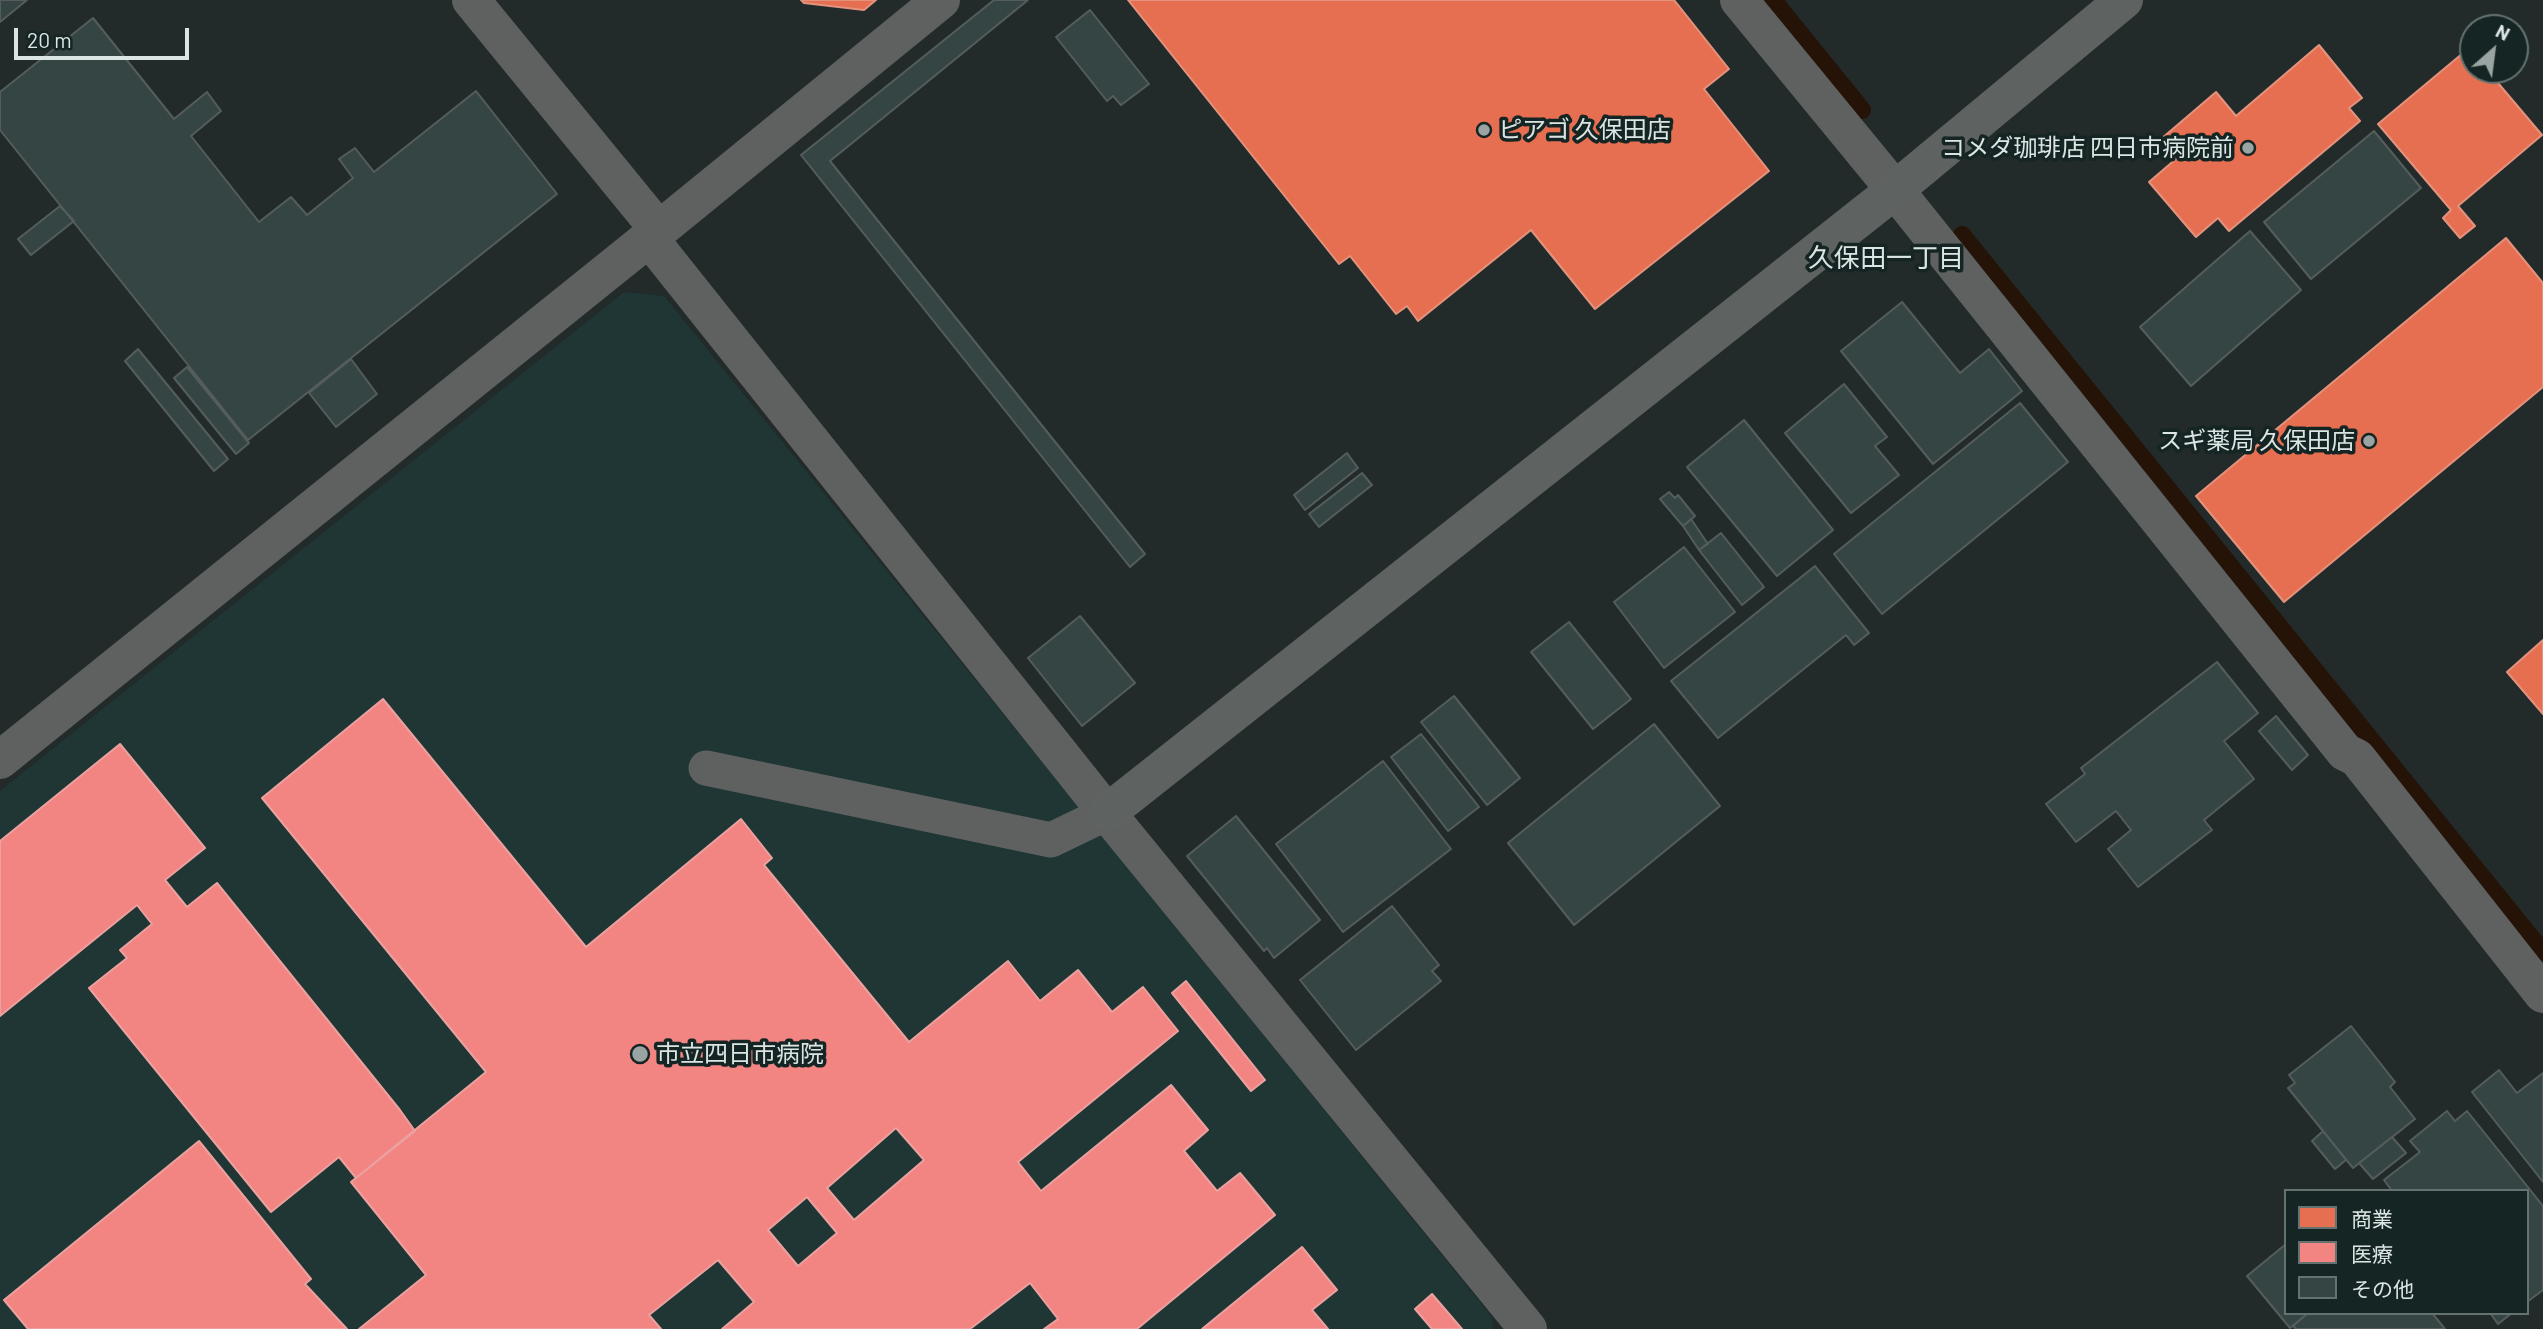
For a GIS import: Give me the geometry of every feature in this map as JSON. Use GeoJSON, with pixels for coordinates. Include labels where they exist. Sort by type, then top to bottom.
{"type":"FeatureCollection","features":[{"type":"Feature","properties":{"kind":"street"},"geometry":{"type":"LineString","coordinates":[[471,0],[1107,813],[1528,1329]]}},
{"type":"Feature","properties":{"kind":"street"},"geometry":{"type":"LineString","coordinates":[[0,760],[941,0]]}},
{"type":"Feature","properties":{"kind":"street"},"geometry":{"type":"LineString","coordinates":[[1739,0],[1895,190],[2345,752],[2357,758],[2543,994]]}},
{"type":"Feature","properties":{"kind":"street"},"geometry":{"type":"LineString","coordinates":[[1107,813],[1895,190],[2124,0]]}},
{"type":"Feature","properties":{"kind":"lane"},"geometry":{"type":"LineString","coordinates":[[706,768],[1051,840],[1107,813]]}},
{"type":"Feature","properties":{"kind":"shaded area","name":"市立四日市病院"},"geometry":{"type":"Polygon","coordinates":[[[624,292],[664,296],[1492,1317],[1493,1329],[0,1329],[0,791],[624,292]]]}},
{"type":"Feature","properties":{"kind":"building: 商業"},"geometry":{"type":"Polygon","coordinates":[[[801,0],[876,0],[864,10],[804,3],[801,0]]]}},
{"type":"Feature","properties":{"kind":"building: 商業","name":"ピアゴ 久保田店"},"geometry":{"type":"Polygon","coordinates":[[[1128,0],[1674,0],[1729,69],[1704,89],[1769,171],[1595,309],[1531,230],[1418,321],[1407,306],[1396,314],[1350,256],[1339,264],[1128,0]]]}},
{"type":"Feature","properties":{"kind":"building: 商業","name":"コメダ珈琲店 四日市病院前"},"geometry":{"type":"Polygon","coordinates":[[[2319,45],[2362,98],[2349,108],[2360,121],[2229,231],[2218,218],[2196,237],[2149,182],[2177,158],[2161,139],[2216,92],[2236,116],[2319,45]]]}},
{"type":"Feature","properties":{"kind":"building: 商業"},"geometry":{"type":"Polygon","coordinates":[[[2459,56],[2459,84],[2499,84],[2542,135],[2458,206],[2475,226],[2460,238],[2443,218],[2451,210],[2378,124],[2459,56]]]}},
{"type":"Feature","properties":{"kind":"building: 商業","name":"スギ薬局 久保田店"},"geometry":{"type":"Polygon","coordinates":[[[2506,238],[2543,283],[2543,387],[2284,602],[2196,496],[2506,238]]]}},
{"type":"Feature","properties":{"kind":"building: 商業"},"geometry":{"type":"Polygon","coordinates":[[[2543,640],[2543,714],[2507,672],[2543,640]]]}},
{"type":"Feature","properties":{"kind":"building: 医療"},"geometry":{"type":"Polygon","coordinates":[[[383,699],[586,947],[741,819],[772,858],[764,865],[909,1042],[1008,961],[1040,1001],[1078,970],[1112,1012],[1143,987],[1178,1031],[1018,1162],[1041,1191],[1171,1085],[1208,1130],[1184,1151],[1217,1191],[1240,1173],[1275,1215],[1137,1329],[1044,1329],[1058,1319],[1030,1283],[970,1329],[722,1329],[754,1302],[718,1260],[649,1315],[661,1329],[359,1329],[426,1275],[351,1182],[486,1072],[262,798],[383,699]],[[896,1128],[827,1188],[854,1220],[924,1160],[896,1128]],[[807,1197],[768,1230],[798,1266],[837,1233],[807,1197]]]}},
{"type":"Feature","properties":{"kind":"building: 医療"},"geometry":{"type":"Polygon","coordinates":[[[120,744],[205,848],[165,880],[187,907],[217,883],[415,1131],[356,1178],[339,1157],[271,1212],[89,988],[127,958],[120,950],[152,924],[137,905],[0,1016],[0,841],[120,744]]]}},
{"type":"Feature","properties":{"kind":"building: 医療"},"geometry":{"type":"Polygon","coordinates":[[[1186,981],[1265,1080],[1251,1091],[1172,993],[1186,981]]]}},
{"type":"Feature","properties":{"kind":"building: 医療"},"geometry":{"type":"Polygon","coordinates":[[[199,1141],[311,1279],[305,1284],[347,1329],[28,1329],[4,1300],[199,1141]]]}},
{"type":"Feature","properties":{"kind":"building: 医療"},"geometry":{"type":"Polygon","coordinates":[[[1302,1247],[1337,1290],[1312,1310],[1328,1329],[1202,1329],[1302,1247]]]}},
{"type":"Feature","properties":{"kind":"building: 医療"},"geometry":{"type":"Polygon","coordinates":[[[1432,1294],[1462,1329],[1432,1329],[1415,1309],[1432,1294]]]}},
{"type":"Feature","properties":{"kind":"building: その他"},"geometry":{"type":"Polygon","coordinates":[[[0,0],[27,0],[0,22],[0,0]]]}},
{"type":"Feature","properties":{"kind":"building: その他"},"geometry":{"type":"Polygon","coordinates":[[[994,0],[1028,0],[830,161],[1145,554],[1130,567],[801,155],[994,0]]]}},
{"type":"Feature","properties":{"kind":"building: その他"},"geometry":{"type":"Polygon","coordinates":[[[1090,10],[1149,84],[1121,105],[1113,96],[1107,101],[1056,37],[1090,10]]]}},
{"type":"Feature","properties":{"kind":"building: その他"},"geometry":{"type":"Polygon","coordinates":[[[93,18],[174,119],[207,92],[221,111],[191,136],[259,222],[291,197],[307,215],[353,178],[339,159],[355,148],[374,172],[476,91],[557,194],[248,440],[0,130],[0,92],[93,18]]]}},
{"type":"Feature","properties":{"kind":"building: その他"},"geometry":{"type":"Polygon","coordinates":[[[2374,131],[2421,188],[2311,279],[2264,222],[2374,131]]]}},
{"type":"Feature","properties":{"kind":"building: その他"},"geometry":{"type":"Polygon","coordinates":[[[60,206],[74,221],[31,255],[18,239],[60,206]]]}},
{"type":"Feature","properties":{"kind":"building: その他"},"geometry":{"type":"Polygon","coordinates":[[[2250,231],[2301,290],[2191,386],[2140,327],[2250,231]]]}},
{"type":"Feature","properties":{"kind":"building: その他"},"geometry":{"type":"Polygon","coordinates":[[[1902,302],[1960,373],[1989,349],[2022,391],[1933,464],[1841,351],[1902,302]]]}},
{"type":"Feature","properties":{"kind":"building: その他"},"geometry":{"type":"Polygon","coordinates":[[[138,349],[228,459],[214,471],[125,361],[138,349]]]}},
{"type":"Feature","properties":{"kind":"building: その他"},"geometry":{"type":"Polygon","coordinates":[[[351,359],[377,394],[336,427],[309,393],[351,359]]]}},
{"type":"Feature","properties":{"kind":"building: その他"},"geometry":{"type":"Polygon","coordinates":[[[187,367],[249,443],[236,454],[174,378],[187,367]]]}},
{"type":"Feature","properties":{"kind":"building: その他"},"geometry":{"type":"Polygon","coordinates":[[[1844,384],[1887,437],[1875,446],[1899,475],[1851,513],[1785,433],[1844,384]]]}},
{"type":"Feature","properties":{"kind":"building: その他"},"geometry":{"type":"Polygon","coordinates":[[[2020,403],[2068,462],[1882,614],[1834,554],[2020,403]]]}},
{"type":"Feature","properties":{"kind":"building: その他"},"geometry":{"type":"Polygon","coordinates":[[[1744,420],[1833,530],[1777,576],[1687,467],[1744,420]]]}},
{"type":"Feature","properties":{"kind":"building: その他"},"geometry":{"type":"Polygon","coordinates":[[[1347,453],[1358,468],[1305,510],[1294,495],[1347,453]]]}},
{"type":"Feature","properties":{"kind":"building: その他"},"geometry":{"type":"Polygon","coordinates":[[[1362,473],[1372,485],[1319,527],[1309,514],[1362,473]]]}},
{"type":"Feature","properties":{"kind":"building: その他"},"geometry":{"type":"Polygon","coordinates":[[[1669,492],[1675,498],[1678,495],[1695,516],[1683,526],[1660,499],[1669,492]]]}},
{"type":"Feature","properties":{"kind":"building: その他"},"geometry":{"type":"Polygon","coordinates":[[[1691,519],[1708,544],[1699,550],[1683,526],[1691,519]]]}},
{"type":"Feature","properties":{"kind":"building: その他"},"geometry":{"type":"Polygon","coordinates":[[[1721,533],[1764,587],[1742,605],[1699,550],[1721,533]]]}},
{"type":"Feature","properties":{"kind":"building: その他"},"geometry":{"type":"Polygon","coordinates":[[[1684,547],[1735,612],[1664,668],[1614,602],[1684,547]]]}},
{"type":"Feature","properties":{"kind":"building: その他"},"geometry":{"type":"Polygon","coordinates":[[[1815,566],[1869,633],[1854,645],[1846,635],[1718,738],[1671,681],[1815,566]]]}},
{"type":"Feature","properties":{"kind":"building: その他"},"geometry":{"type":"Polygon","coordinates":[[[1080,616],[1135,683],[1082,726],[1028,658],[1080,616]]]}},
{"type":"Feature","properties":{"kind":"building: その他"},"geometry":{"type":"Polygon","coordinates":[[[1569,622],[1631,699],[1593,729],[1531,652],[1569,622]]]}},
{"type":"Feature","properties":{"kind":"building: その他"},"geometry":{"type":"Polygon","coordinates":[[[2217,662],[2258,713],[2224,741],[2254,779],[2204,820],[2212,830],[2138,887],[2108,849],[2131,830],[2116,811],[2076,842],[2046,804],[2085,774],[2081,768],[2217,662]]]}},
{"type":"Feature","properties":{"kind":"building: その他"},"geometry":{"type":"Polygon","coordinates":[[[1454,696],[1520,778],[1487,805],[1421,722],[1454,696]]]}},
{"type":"Feature","properties":{"kind":"building: その他"},"geometry":{"type":"Polygon","coordinates":[[[2276,716],[2308,755],[2292,770],[2259,731],[2276,716]]]}},
{"type":"Feature","properties":{"kind":"building: その他"},"geometry":{"type":"Polygon","coordinates":[[[1654,724],[1720,806],[1574,925],[1508,843],[1654,724]]]}},
{"type":"Feature","properties":{"kind":"building: その他"},"geometry":{"type":"Polygon","coordinates":[[[1421,734],[1479,807],[1448,831],[1391,757],[1421,734]]]}},
{"type":"Feature","properties":{"kind":"building: その他"},"geometry":{"type":"Polygon","coordinates":[[[1383,761],[1451,849],[1343,932],[1276,844],[1383,761]]]}},
{"type":"Feature","properties":{"kind":"building: その他"},"geometry":{"type":"Polygon","coordinates":[[[1236,816],[1320,920],[1274,958],[1267,948],[1264,951],[1187,856],[1236,816]]]}},
{"type":"Feature","properties":{"kind":"building: その他"},"geometry":{"type":"Polygon","coordinates":[[[1392,906],[1439,965],[1432,971],[1441,981],[1356,1050],[1300,980],[1392,906]]]}},
{"type":"Feature","properties":{"kind":"building: その他"},"geometry":{"type":"Polygon","coordinates":[[[2351,1026],[2395,1082],[2390,1087],[2415,1119],[2353,1168],[2288,1088],[2295,1083],[2289,1075],[2351,1026]]]}},
{"type":"Feature","properties":{"kind":"building: その他"},"geometry":{"type":"Polygon","coordinates":[[[2499,1070],[2517,1093],[2543,1073],[2543,1182],[2472,1092],[2499,1070]]]}},
{"type":"Feature","properties":{"kind":"building: その他"},"geometry":{"type":"Polygon","coordinates":[[[2447,1111],[2455,1121],[2467,1111],[2543,1206],[2543,1290],[2529,1300],[2529,1189],[2391,1189],[2384,1180],[2420,1152],[2410,1141],[2447,1111]]]}},
{"type":"Feature","properties":{"kind":"building: その他"},"geometry":{"type":"Polygon","coordinates":[[[2323,1131],[2346,1160],[2335,1169],[2312,1141],[2323,1131]]]}},
{"type":"Feature","properties":{"kind":"building: その他"},"geometry":{"type":"Polygon","coordinates":[[[2392,1137],[2406,1153],[2373,1179],[2359,1163],[2392,1137]]]}},
{"type":"Feature","properties":{"kind":"building: その他"},"geometry":{"type":"Polygon","coordinates":[[[2284,1246],[2284,1315],[2306,1315],[2290,1328],[2247,1276],[2284,1246]]]}},
{"type":"Feature","properties":{"kind":"building: その他"},"geometry":{"type":"Polygon","coordinates":[[[2306,1315],[2434,1315],[2445,1329],[2296,1329],[2293,1326],[2306,1315]]]}},
{"type":"Feature","properties":{"kind":"building: その他"},"geometry":{"type":"Polygon","coordinates":[[[2491,1315],[2509,1315],[2498,1324],[2491,1315]]]}},
{"type":"Feature","properties":{"kind":"waterway"},"geometry":{"type":"LineString","coordinates":[[1773,0],[1862,110]]}},
{"type":"Feature","properties":{"kind":"waterway"},"geometry":{"type":"LineString","coordinates":[[1962,235],[2543,952]]}},
{"type":"Feature","properties":{"kind":"place","name":"ピアゴ 久保田店"},"geometry":{"type":"Point","coordinates":[1484,130]}},
{"type":"Feature","properties":{"kind":"place","name":"コメダ珈琲店 四日市病院前"},"geometry":{"type":"Point","coordinates":[2248,148]}},
{"type":"Feature","properties":{"kind":"place","name":"スギ薬局 久保田店"},"geometry":{"type":"Point","coordinates":[2369,441]}},
{"type":"Feature","properties":{"kind":"place","name":"市立四日市病院"},"geometry":{"type":"Point","coordinates":[640,1054]}},
{"type":"Feature","properties":{"kind":"district","name":"久保田一丁目"},"geometry":{"type":"Point","coordinates":[1886,258]}}]}
